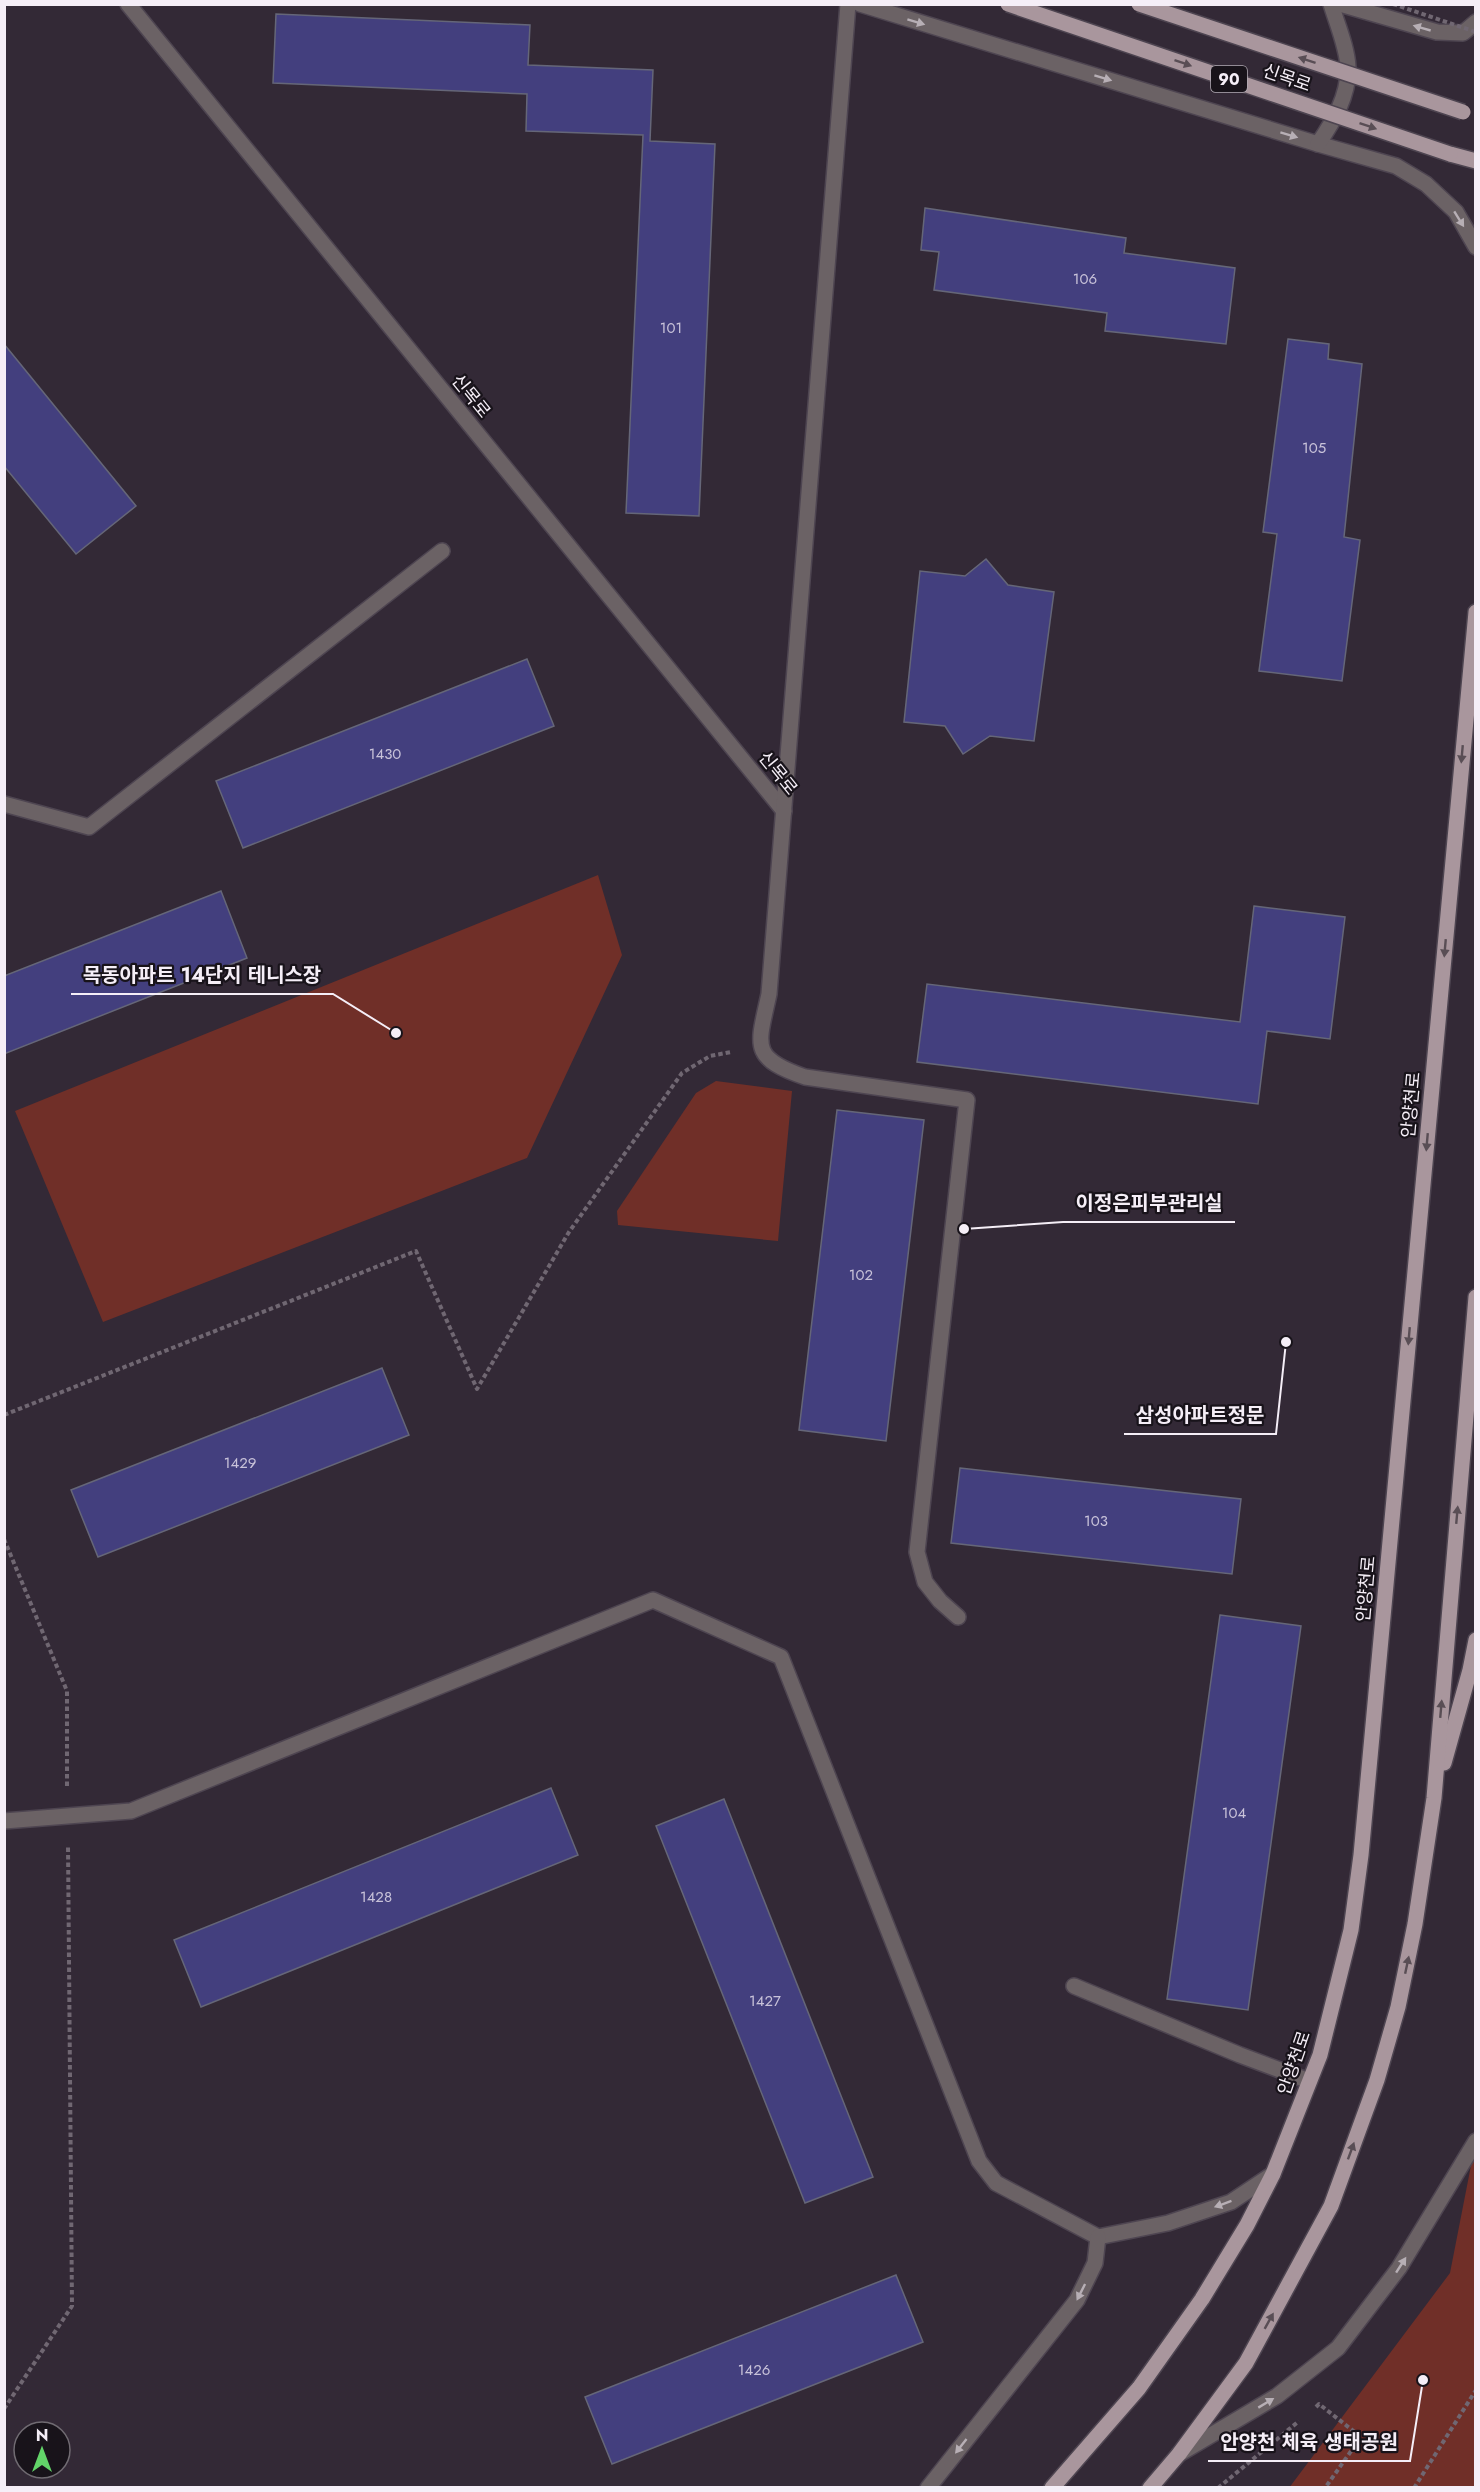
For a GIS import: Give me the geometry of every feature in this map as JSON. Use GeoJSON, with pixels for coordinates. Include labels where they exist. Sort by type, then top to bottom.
{"type":"FeatureCollection","features":[{"type":"Feature","properties":{"kind":"main road","name":"신목로"},"geometry":{"type":"LineString","coordinates":[[1008,4],[1476,161]]}},
{"type":"Feature","properties":{"kind":"main road","name":"신목로"},"geometry":{"type":"LineString","coordinates":[[1139,4],[1469,114]]}},
{"type":"Feature","properties":{"kind":"main road","name":"안양천로"},"geometry":{"type":"LineString","coordinates":[[1052,2487],[1139,2388],[1202,2300],[1247,2225],[1273,2174],[1320,2055],[1351,1930],[1361,1855],[1476,612]]}},
{"type":"Feature","properties":{"kind":"main road"},"geometry":{"type":"LineString","coordinates":[[1150,2487],[1179,2454],[1246,2363],[1331,2206],[1377,2080],[1398,2007],[1415,1923],[1434,1798],[1476,1298]]}},
{"type":"Feature","properties":{"kind":"main road"},"geometry":{"type":"LineString","coordinates":[[1434,1798],[1470,1670],[1476,1640]]}},
{"type":"Feature","properties":{"kind":"street","name":"신목로"},"geometry":{"type":"LineString","coordinates":[[128,4],[784,812]]}},
{"type":"Feature","properties":{"kind":"street"},"geometry":{"type":"LineString","coordinates":[[848,4],[769,994],[761,1030],[760,1048],[768,1060],[805,1077],[967,1100],[917,1552],[925,1581],[940,1601],[958,1617]]}},
{"type":"Feature","properties":{"kind":"street"},"geometry":{"type":"LineString","coordinates":[[860,4],[1396,166],[1426,184],[1456,212],[1476,247]]}},
{"type":"Feature","properties":{"kind":"street"},"geometry":{"type":"LineString","coordinates":[[1318,144],[1332,124],[1344,97],[1348,68],[1331,4]]}},
{"type":"Feature","properties":{"kind":"street"},"geometry":{"type":"LineString","coordinates":[[1340,4],[1437,32],[1463,33],[1476,22]]}},
{"type":"Feature","properties":{"kind":"street"},"geometry":{"type":"LineString","coordinates":[[4,804],[89,827],[442,551]]}},
{"type":"Feature","properties":{"kind":"street"},"geometry":{"type":"LineString","coordinates":[[4,1821],[131,1811],[653,1600],[781,1658],[980,2161],[996,2183],[1098,2237],[1168,2223],[1231,2202],[1273,2174]]}},
{"type":"Feature","properties":{"kind":"street"},"geometry":{"type":"LineString","coordinates":[[1074,1986],[1240,2055],[1310,2081]]}},
{"type":"Feature","properties":{"kind":"street"},"geometry":{"type":"LineString","coordinates":[[1179,2454],[1277,2396],[1338,2348],[1399,2268],[1476,2141]]}},
{"type":"Feature","properties":{"kind":"street"},"geometry":{"type":"LineString","coordinates":[[928,2487],[1077,2300],[1095,2263],[1098,2237]]}},
{"type":"Feature","properties":{"kind":"path"},"geometry":{"type":"LineString","coordinates":[[1393,4],[1476,32]]}},
{"type":"Feature","properties":{"kind":"path"},"geometry":{"type":"LineString","coordinates":[[4,1416],[416,1251],[477,1389],[569,1232],[682,1073],[710,1056],[760,1048]]}},
{"type":"Feature","properties":{"kind":"path"},"geometry":{"type":"LineString","coordinates":[[4,1539],[67,1691],[72,2306],[4,2409]]}},
{"type":"Feature","properties":{"kind":"path"},"geometry":{"type":"LineString","coordinates":[[1414,2487],[1476,2390]]}},
{"type":"Feature","properties":{"kind":"path"},"geometry":{"type":"LineString","coordinates":[[1310,2412],[1319,2404],[1361,2437],[1325,2487]]}},
{"type":"Feature","properties":{"kind":"path"},"geometry":{"type":"LineString","coordinates":[[1218,2487],[1301,2420]]}},
{"type":"Feature","properties":{"kind":"shaded area"},"geometry":{"type":"Polygon","coordinates":[[[598,875],[622,955],[527,1158],[103,1322],[15,1111],[598,875]]]}},
{"type":"Feature","properties":{"kind":"shaded area"},"geometry":{"type":"Polygon","coordinates":[[[716,1081],[792,1091],[778,1241],[618,1225],[617,1211],[696,1093],[716,1081]]]}},
{"type":"Feature","properties":{"kind":"shaded area"},"geometry":{"type":"Polygon","coordinates":[[[1475,2145],[1475,2487],[1289,2488],[1450,2273],[1475,2145]]]}},
{"type":"Feature","properties":{"kind":"building"},"geometry":{"type":"Polygon","coordinates":[[[276,14],[530,25],[528,65],[653,70],[650,141],[715,144],[699,516],[626,513],[643,135],[526,131],[527,94],[273,83],[276,14]]]}},
{"type":"Feature","properties":{"kind":"building"},"geometry":{"type":"Polygon","coordinates":[[[925,208],[1126,238],[1124,253],[1235,268],[1226,344],[1105,331],[1107,313],[934,290],[939,252],[921,250],[925,208]]]}},
{"type":"Feature","properties":{"kind":"building"},"geometry":{"type":"Polygon","coordinates":[[[1288,339],[1329,344],[1328,359],[1362,364],[1344,537],[1360,540],[1342,681],[1259,671],[1277,534],[1263,532],[1288,339]]]}},
{"type":"Feature","properties":{"kind":"building"},"geometry":{"type":"Polygon","coordinates":[[[4,344],[136,506],[76,554],[4,466],[4,344]]]}},
{"type":"Feature","properties":{"kind":"building"},"geometry":{"type":"Polygon","coordinates":[[[986,559],[1008,585],[1054,592],[1034,741],[990,736],[963,754],[945,726],[904,722],[920,571],[965,576],[986,559]]]}},
{"type":"Feature","properties":{"kind":"building"},"geometry":{"type":"Polygon","coordinates":[[[527,659],[554,726],[243,848],[216,781],[527,659]]]}},
{"type":"Feature","properties":{"kind":"building"},"geometry":{"type":"Polygon","coordinates":[[[221,891],[247,958],[4,1054],[4,976],[221,891]]]}},
{"type":"Feature","properties":{"kind":"building"},"geometry":{"type":"Polygon","coordinates":[[[1254,906],[1345,917],[1330,1039],[1267,1031],[1258,1104],[917,1062],[927,984],[1240,1022],[1254,906]]]}},
{"type":"Feature","properties":{"kind":"building"},"geometry":{"type":"Polygon","coordinates":[[[837,1110],[924,1120],[886,1441],[799,1430],[837,1110]]]}},
{"type":"Feature","properties":{"kind":"building"},"geometry":{"type":"Polygon","coordinates":[[[382,1368],[409,1435],[98,1557],[71,1490],[382,1368]]]}},
{"type":"Feature","properties":{"kind":"building"},"geometry":{"type":"Polygon","coordinates":[[[960,1468],[1241,1499],[1232,1574],[951,1543],[960,1468]]]}},
{"type":"Feature","properties":{"kind":"building"},"geometry":{"type":"Polygon","coordinates":[[[1220,1615],[1301,1626],[1248,2010],[1167,1999],[1220,1615]]]}},
{"type":"Feature","properties":{"kind":"building"},"geometry":{"type":"Polygon","coordinates":[[[551,1788],[578,1855],[201,2007],[174,1940],[551,1788]]]}},
{"type":"Feature","properties":{"kind":"building"},"geometry":{"type":"Polygon","coordinates":[[[724,1799],[873,2177],[805,2203],[656,1826],[724,1799]]]}},
{"type":"Feature","properties":{"kind":"building"},"geometry":{"type":"Polygon","coordinates":[[[896,2275],[923,2342],[612,2464],[585,2397],[896,2275]]]}},
{"type":"Feature","properties":{"kind":"place","name":"목동아파트 14단지 테니스장"},"geometry":{"type":"Point","coordinates":[396,1033]}},
{"type":"Feature","properties":{"kind":"place","name":"이정은피부관리실"},"geometry":{"type":"Point","coordinates":[964,1229]}},
{"type":"Feature","properties":{"kind":"place","name":"삼성아파트정문"},"geometry":{"type":"Point","coordinates":[1286,1342]}},
{"type":"Feature","properties":{"kind":"place","name":"안양천 체육 생태공원"},"geometry":{"type":"Point","coordinates":[1423,2380]}}]}
